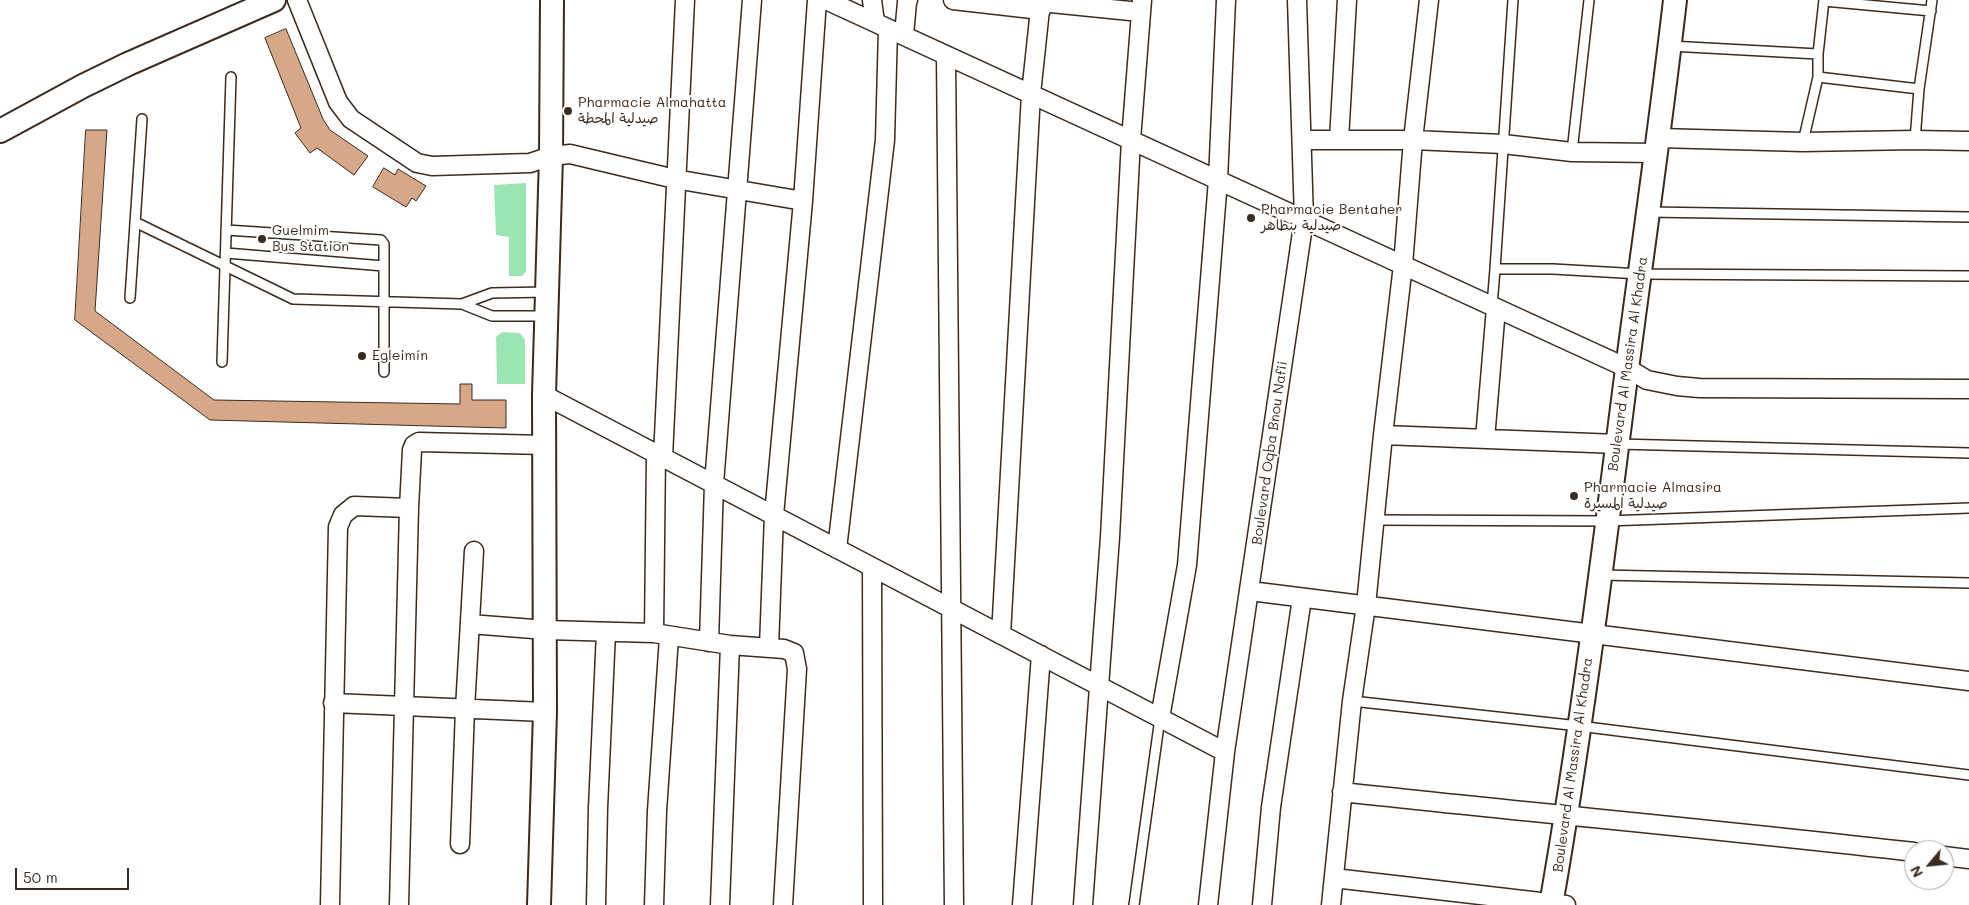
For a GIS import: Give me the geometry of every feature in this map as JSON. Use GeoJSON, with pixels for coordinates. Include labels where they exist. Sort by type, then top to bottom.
{"type":"FeatureCollection","features":[{"type":"Feature","properties":{"kind":"street"},"geometry":{"type":"LineString","coordinates":[[297,0],[338,102],[352,119],[417,163],[432,166],[530,163],[551,156],[570,154],[676,179],[803,201]]}},
{"type":"Feature","properties":{"kind":"street"},"geometry":{"type":"LineString","coordinates":[[539,905],[545,712],[544,395],[551,156],[552,0]]}},
{"type":"Feature","properties":{"kind":"street"},"geometry":{"type":"LineString","coordinates":[[654,905],[662,635],[659,455],[685,0]]}},
{"type":"Feature","properties":{"kind":"street"},"geometry":{"type":"LineString","coordinates":[[709,642],[714,484],[752,0]]}},
{"type":"Feature","properties":{"kind":"street"},"geometry":{"type":"LineString","coordinates":[[769,647],[774,515],[803,201],[817,0]]}},
{"type":"Feature","properties":{"kind":"street"},"geometry":{"type":"LineString","coordinates":[[826,0],[1627,368],[1647,380],[1699,388],[1969,389]]}},
{"type":"Feature","properties":{"kind":"street"},"geometry":{"type":"LineString","coordinates":[[872,0],[889,29]]}},
{"type":"Feature","properties":{"kind":"street"},"geometry":{"type":"LineString","coordinates":[[837,549],[885,140],[889,29],[908,0]]}},
{"type":"Feature","properties":{"kind":"street"},"geometry":{"type":"LineString","coordinates":[[953,0],[1141,6],[1131,140],[1116,428],[1083,905]]}},
{"type":"Feature","properties":{"kind":"street"},"geometry":{"type":"LineString","coordinates":[[1160,718],[1187,565],[1218,180],[1226,0]]}},
{"type":"Feature","properties":{"kind":"street","name":"Boulevard Oqba Bnou Nafii"},"geometry":{"type":"LineString","coordinates":[[1208,905],[1225,752],[1304,219],[1297,0]]}},
{"type":"Feature","properties":{"kind":"street"},"geometry":{"type":"LineString","coordinates":[[1339,140],[1347,0]]}},
{"type":"Feature","properties":{"kind":"street"},"geometry":{"type":"LineString","coordinates":[[1331,905],[1352,701],[1366,605],[1403,265],[1413,140],[1428,0]]}},
{"type":"Feature","properties":{"kind":"street","name":"Boulevard Al Massira Al Khadra"},"geometry":{"type":"LineString","coordinates":[[1556,904],[1658,146],[1675,0]]}},
{"type":"Feature","properties":{"kind":"street"},"geometry":{"type":"LineString","coordinates":[[0,131],[98,79],[260,3]]}},
{"type":"Feature","properties":{"kind":"street"},"geometry":{"type":"LineString","coordinates":[[1001,634],[1031,94],[1041,4]]}},
{"type":"Feature","properties":{"kind":"street"},"geometry":{"type":"LineString","coordinates":[[946,55],[954,905]]}},
{"type":"Feature","properties":{"kind":"street"},"geometry":{"type":"LineString","coordinates":[[1302,140],[1413,140],[1504,144],[1572,152],[1658,146],[1915,140],[1969,141]]}},
{"type":"Feature","properties":{"kind":"street"},"geometry":{"type":"LineString","coordinates":[[1485,439],[1494,307]]}},
{"type":"Feature","properties":{"kind":"street"},"geometry":{"type":"LineString","coordinates":[[544,395],[1225,752]]}},
{"type":"Feature","properties":{"kind":"street"},"geometry":{"type":"LineString","coordinates":[[1383,435],[1618,444]]}},
{"type":"Feature","properties":{"kind":"street"},"geometry":{"type":"LineString","coordinates":[[399,905],[412,450],[414,445],[419,442],[545,445]]}},
{"type":"Feature","properties":{"kind":"street"},"geometry":{"type":"LineString","coordinates":[[330,905],[338,526],[343,515],[354,506],[409,508]]}},
{"type":"Feature","properties":{"kind":"street"},"geometry":{"type":"LineString","coordinates":[[460,844],[474,551]]}},
{"type":"Feature","properties":{"kind":"street"},"geometry":{"type":"LineString","coordinates":[[872,567],[873,905]]}},
{"type":"Feature","properties":{"kind":"street"},"geometry":{"type":"LineString","coordinates":[[1250,591],[1592,632],[1969,681]]}},
{"type":"Feature","properties":{"kind":"street"},"geometry":{"type":"LineString","coordinates":[[1262,905],[1271,808],[1302,598]]}},
{"type":"Feature","properties":{"kind":"street"},"geometry":{"type":"LineString","coordinates":[[470,624],[546,630],[662,635],[730,645],[784,649],[794,653],[797,669],[783,905]]}},
{"type":"Feature","properties":{"kind":"street"},"geometry":{"type":"LineString","coordinates":[[596,905],[598,808],[606,632]]}},
{"type":"Feature","properties":{"kind":"street"},"geometry":{"type":"LineString","coordinates":[[720,905],[730,645]]}},
{"type":"Feature","properties":{"kind":"street"},"geometry":{"type":"LineString","coordinates":[[1022,905],[1041,655]]}},
{"type":"Feature","properties":{"kind":"street"},"geometry":{"type":"LineString","coordinates":[[333,703],[545,712]]}},
{"type":"Feature","properties":{"kind":"street"},"geometry":{"type":"LineString","coordinates":[[1342,792],[1904,851]]}},
{"type":"Feature","properties":{"kind":"street"},"geometry":{"type":"LineString","coordinates":[[1954,857],[1969,859]]}},
{"type":"Feature","properties":{"kind":"street"},"geometry":{"type":"LineString","coordinates":[[1334,878],[1556,904]]}},
{"type":"Feature","properties":{"kind":"lane"},"geometry":{"type":"LineString","coordinates":[[1494,307],[1513,0]]}},
{"type":"Feature","properties":{"kind":"lane"},"geometry":{"type":"LineString","coordinates":[[1572,152],[1589,0]]}},
{"type":"Feature","properties":{"kind":"lane"},"geometry":{"type":"LineString","coordinates":[[1803,142],[1818,76],[1818,54],[1824,0],[1931,11]]}},
{"type":"Feature","properties":{"kind":"lane"},"geometry":{"type":"LineString","coordinates":[[1915,140],[1919,89],[1932,0]]}},
{"type":"Feature","properties":{"kind":"lane"},"geometry":{"type":"LineString","coordinates":[[1670,46],[1818,54]]}},
{"type":"Feature","properties":{"kind":"lane"},"geometry":{"type":"LineString","coordinates":[[1818,76],[1919,89]]}},
{"type":"Feature","properties":{"kind":"lane"},"geometry":{"type":"LineString","coordinates":[[222,362],[231,77]]}},
{"type":"Feature","properties":{"kind":"lane"},"geometry":{"type":"LineString","coordinates":[[130,298],[142,118]]}},
{"type":"Feature","properties":{"kind":"lane"},"geometry":{"type":"LineString","coordinates":[[1648,212],[1969,217]]}},
{"type":"Feature","properties":{"kind":"lane"},"geometry":{"type":"LineString","coordinates":[[135,222],[293,300],[462,304],[492,316],[546,316]]}},
{"type":"Feature","properties":{"kind":"lane"},"geometry":{"type":"LineString","coordinates":[[226,230],[380,239],[384,244],[384,372]]}},
{"type":"Feature","properties":{"kind":"lane"},"geometry":{"type":"LineString","coordinates":[[226,253],[384,266]]}},
{"type":"Feature","properties":{"kind":"lane"},"geometry":{"type":"LineString","coordinates":[[1495,269],[1553,269],[1640,274],[1969,276]]}},
{"type":"Feature","properties":{"kind":"lane"},"geometry":{"type":"LineString","coordinates":[[462,304],[492,293],[547,292]]}},
{"type":"Feature","properties":{"kind":"lane"},"geometry":{"type":"LineString","coordinates":[[1618,444],[1969,453]]}},
{"type":"Feature","properties":{"kind":"lane"},"geometry":{"type":"LineString","coordinates":[[1374,520],[1607,521],[1969,508]]}},
{"type":"Feature","properties":{"kind":"lane"},"geometry":{"type":"LineString","coordinates":[[1600,575],[1969,583]]}},
{"type":"Feature","properties":{"kind":"lane"},"geometry":{"type":"LineString","coordinates":[[1352,701],[1579,726],[1969,775]]}},
{"type":"Feature","properties":{"kind":"lane"},"geometry":{"type":"LineString","coordinates":[[1134,905],[1160,718]]}},
{"type":"Feature","properties":{"kind":"green space"},"geometry":{"type":"Polygon","coordinates":[[[526,183],[526,272],[522,276],[509,276],[509,237],[496,235],[494,185],[526,183]]]}},
{"type":"Feature","properties":{"kind":"green space"},"geometry":{"type":"Polygon","coordinates":[[[502,332],[520,333],[525,340],[525,384],[497,384],[496,337],[502,332]]]}},
{"type":"Feature","properties":{"kind":"building"},"geometry":{"type":"Polygon","coordinates":[[[286,29],[323,119],[330,130],[368,156],[354,175],[317,148],[310,153],[295,133],[301,128],[265,38],[286,29]]]}},
{"type":"Feature","properties":{"kind":"building"},"geometry":{"type":"Polygon","coordinates":[[[86,130],[107,130],[95,311],[214,400],[460,404],[460,384],[472,384],[472,400],[506,400],[506,428],[210,420],[75,320],[86,130]]]}},
{"type":"Feature","properties":{"kind":"building"},"geometry":{"type":"Polygon","coordinates":[[[384,168],[395,175],[398,169],[426,186],[416,201],[412,198],[406,207],[373,187],[384,168]]]}},
{"type":"Feature","properties":{"kind":"place","name":"Pharmacie Almahatta صيدلية المحطة"},"geometry":{"type":"Point","coordinates":[568,111]}},
{"type":"Feature","properties":{"kind":"place","name":"Pharmacie Bentaher صيدلية بنطاهر"},"geometry":{"type":"Point","coordinates":[1251,218]}},
{"type":"Feature","properties":{"kind":"place","name":"Guelmim Bus Station"},"geometry":{"type":"Point","coordinates":[262,239]}},
{"type":"Feature","properties":{"kind":"place","name":"Egleimín"},"geometry":{"type":"Point","coordinates":[362,356]}},
{"type":"Feature","properties":{"kind":"place","name":"Pharmacie Almasira صيدلية المسيرة"},"geometry":{"type":"Point","coordinates":[1574,496]}}]}
